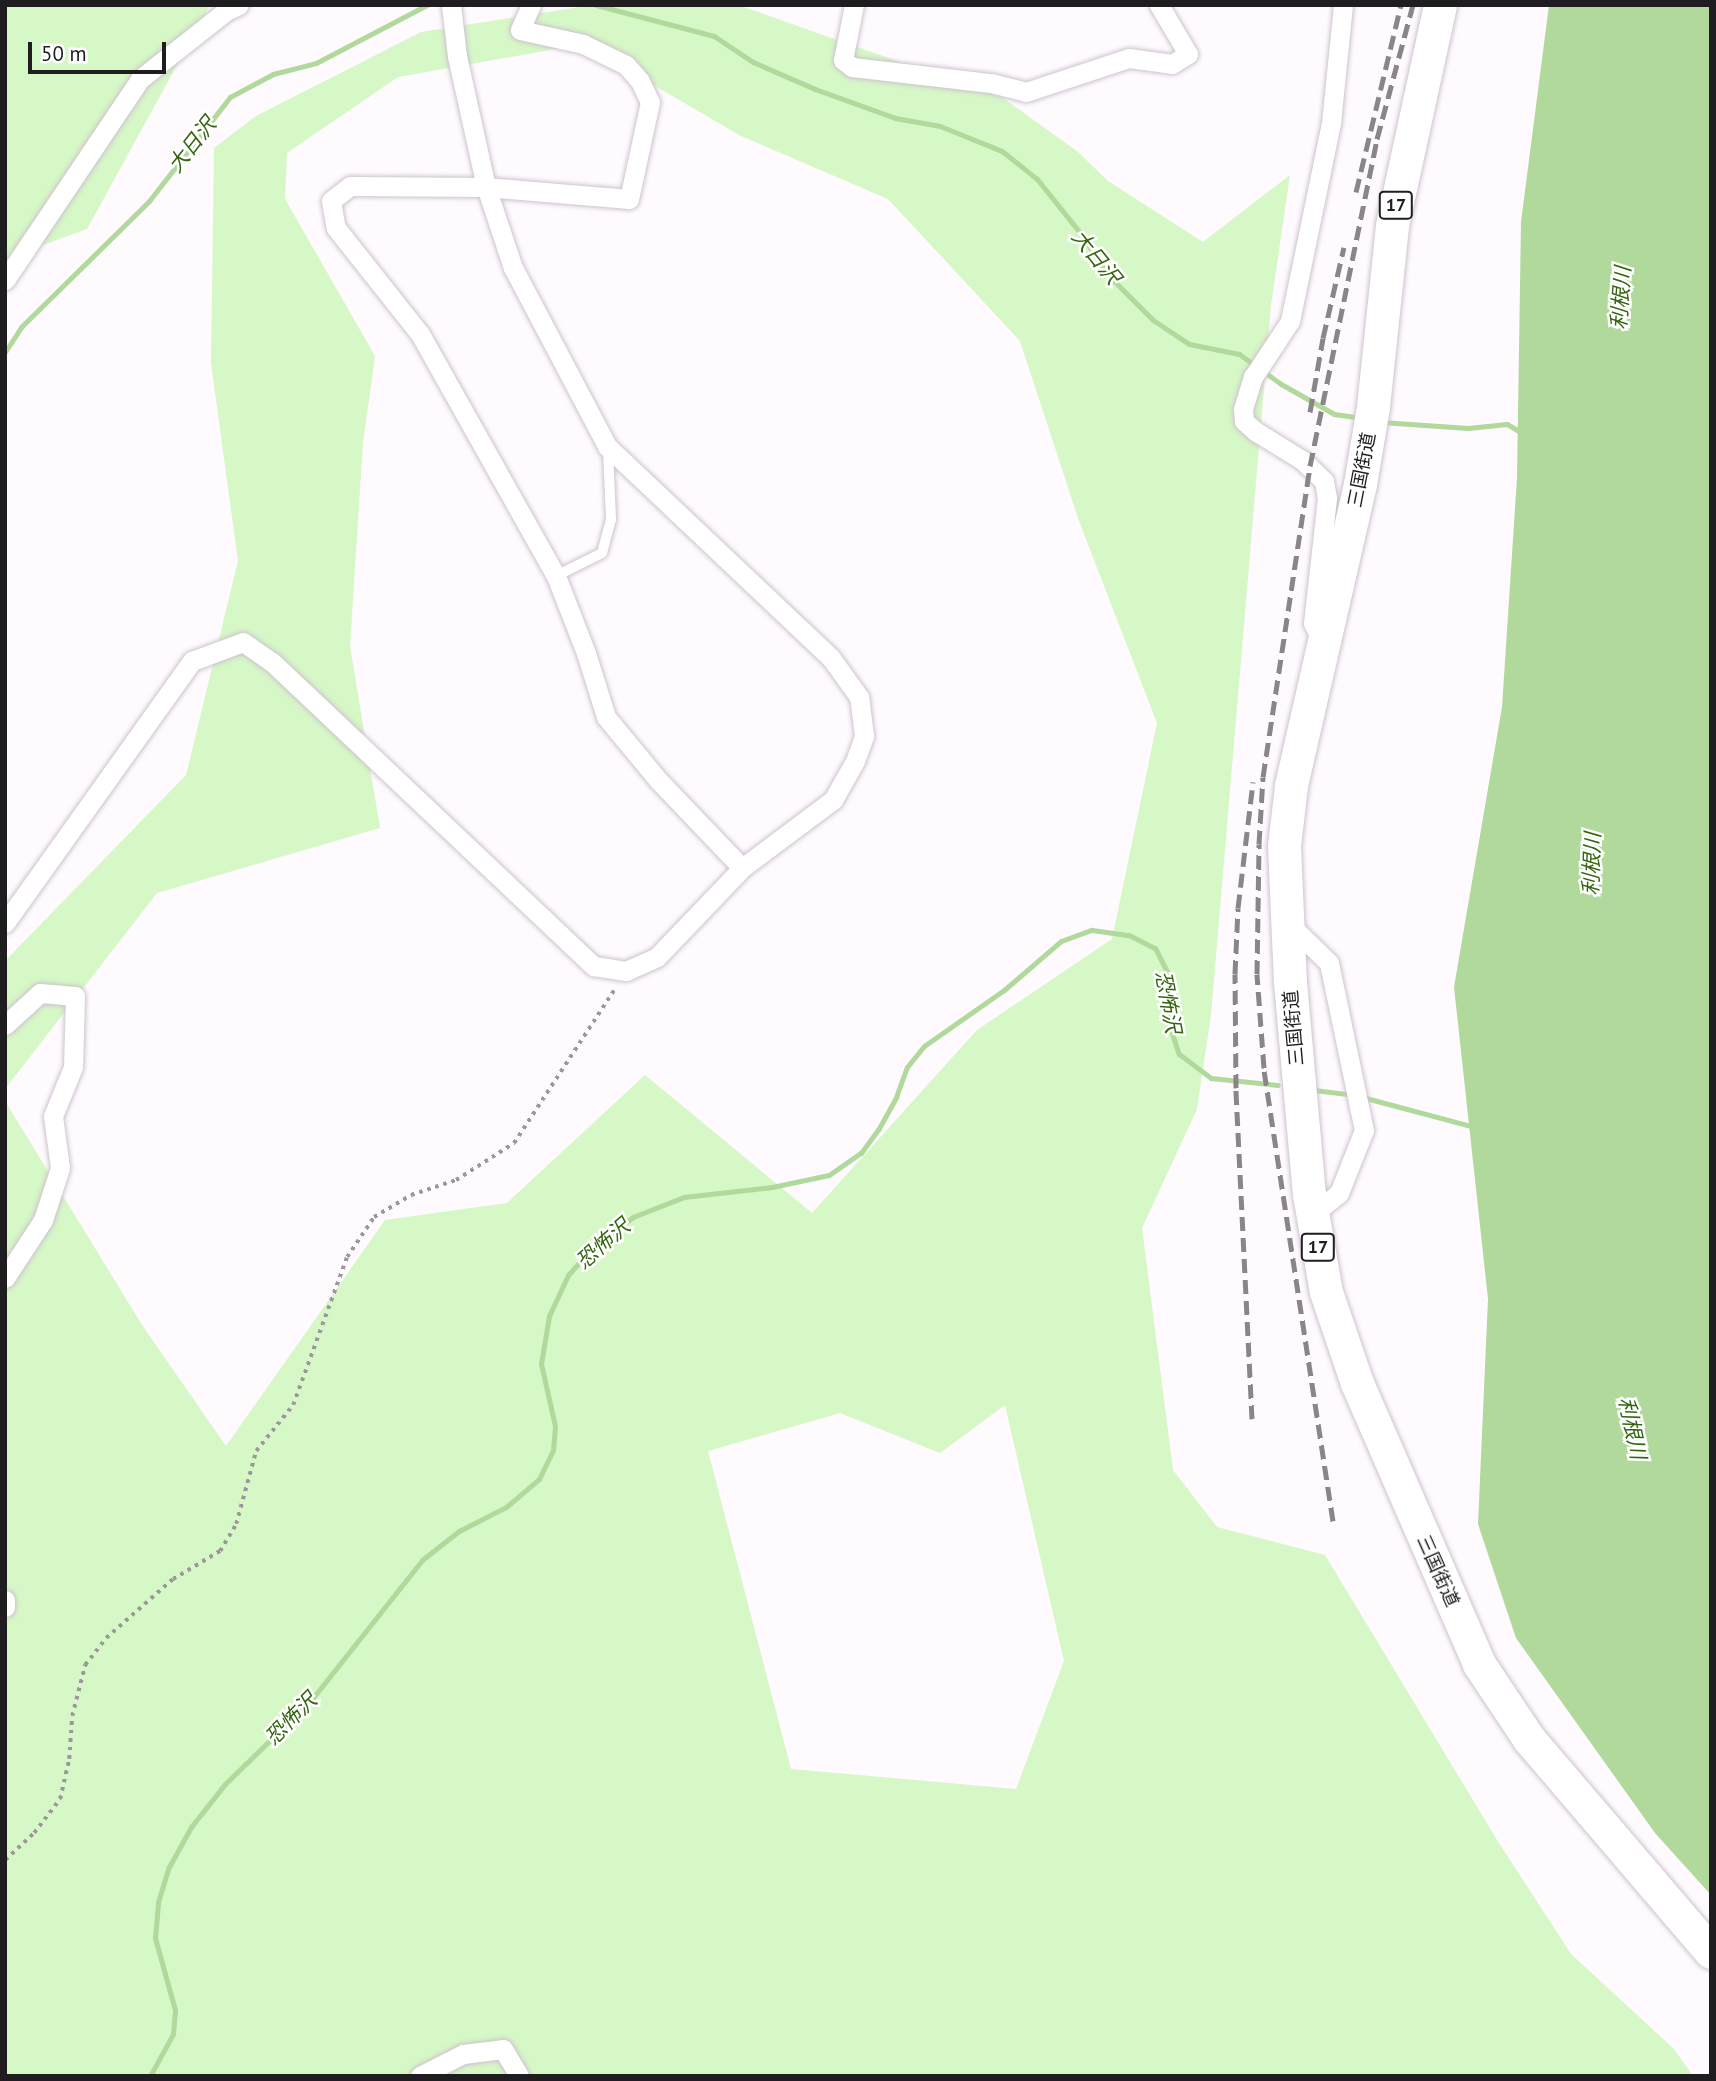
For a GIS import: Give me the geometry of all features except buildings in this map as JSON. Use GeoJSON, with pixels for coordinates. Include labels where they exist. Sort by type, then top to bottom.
{"type":"FeatureCollection","features":[{"type":"Feature","properties":{"kind":"highway","name":"三国街道"},"geometry":{"type":"LineString","coordinates":[[1440,5],[1392,226],[1371,423],[1291,786],[1284,846],[1286,920],[1312,1215],[1326,1292],[1357,1383],[1479,1664],[1529,1739],[1711,1952]]}},
{"type":"Feature","properties":{"kind":"street"},"geometry":{"type":"LineString","coordinates":[[5,280],[140,79],[226,10],[239,5]]}},
{"type":"Feature","properties":{"kind":"street"},"geometry":{"type":"LineString","coordinates":[[5,923],[192,661],[243,642],[272,662],[594,966],[626,971],[657,957],[742,868],[833,800],[855,761],[864,736],[859,697],[831,658],[607,446],[513,268],[486,187],[457,56],[451,5]]}},
{"type":"Feature","properties":{"kind":"street"},"geometry":{"type":"LineString","coordinates":[[531,5],[520,30],[583,44],[626,65],[640,80],[650,102],[629,199],[486,187],[349,186],[331,201],[336,228],[420,334],[556,576],[586,653],[606,717],[659,780],[742,868]]}},
{"type":"Feature","properties":{"kind":"street"},"geometry":{"type":"LineString","coordinates":[[854,5],[842,61],[852,67],[991,83],[1026,92],[1129,58],[1172,64],[1188,54],[1159,5]]}},
{"type":"Feature","properties":{"kind":"street"},"geometry":{"type":"LineString","coordinates":[[1322,642],[1313,623],[1327,498],[1324,481],[1302,460],[1244,421],[1242,410],[1253,377],[1290,321],[1331,123],[1343,5]]}},
{"type":"Feature","properties":{"kind":"street"},"geometry":{"type":"LineString","coordinates":[[1286,920],[1329,963],[1364,1130],[1339,1193],[1312,1215]]}},
{"type":"Feature","properties":{"kind":"street"},"geometry":{"type":"LineString","coordinates":[[5,1025],[40,993],[75,996],[73,1068],[53,1116],[60,1168],[43,1220],[5,1278]]}},
{"type":"Feature","properties":{"kind":"street"},"geometry":{"type":"LineString","coordinates":[[5,1600],[5,1607]]}},
{"type":"Feature","properties":{"kind":"street"},"geometry":{"type":"LineString","coordinates":[[420,2076],[463,2054],[503,2049],[519,2076]]}},
{"type":"Feature","properties":{"kind":"lane"},"geometry":{"type":"LineString","coordinates":[[556,576],[602,553],[611,519],[607,446]]}},
{"type":"Feature","properties":{"kind":"path"},"geometry":{"type":"LineString","coordinates":[[5,1860],[34,1833],[60,1799],[69,1759],[72,1716],[85,1665],[106,1639],[173,1579],[220,1551],[236,1524],[256,1451],[293,1405],[347,1257],[374,1217],[411,1195],[456,1180],[514,1143],[626,971]]}},
{"type":"Feature","properties":{"kind":"shaded area"},"geometry":{"type":"Polygon","coordinates":[[[5,5],[210,5],[87,229],[5,259],[5,5]]]}},
{"type":"Feature","properties":{"kind":"shaded area"},"geometry":{"type":"Polygon","coordinates":[[[592,5],[738,5],[1003,98],[1078,152],[1108,181],[1203,242],[1290,175],[1271,305],[1211,1015],[1197,1109],[1142,1228],[1173,1470],[1217,1527],[1325,1555],[1497,1840],[1571,1954],[1674,2049],[1693,2076],[5,2076],[5,1101],[142,1325],[226,1446],[385,1220],[507,1203],[645,1075],[812,1213],[977,1030],[1112,939],[1157,723],[1079,521],[1020,341],[888,199],[741,136],[583,44],[398,77],[287,153],[285,199],[375,356],[363,443],[350,646],[380,828],[157,893],[5,1089],[5,961],[186,775],[238,561],[211,363],[214,148],[256,116],[421,32],[592,5]],[[1005,1405],[940,1453],[840,1413],[708,1451],[791,1769],[1016,1789],[1064,1661],[1005,1405]]]}},
{"type":"Feature","properties":{"kind":"water","name":"利根川"},"geometry":{"type":"Polygon","coordinates":[[[1549,5],[1711,5],[1711,1895],[1655,1833],[1516,1638],[1478,1524],[1488,1299],[1454,987],[1502,707],[1517,478],[1521,222],[1549,5]]]}},
{"type":"Feature","properties":{"kind":"waterway","name":"大日沢"},"geometry":{"type":"LineString","coordinates":[[5,352],[21,327],[149,201],[230,97],[273,74],[316,63],[427,5]]}},
{"type":"Feature","properties":{"kind":"waterway","name":"大日沢"},"geometry":{"type":"LineString","coordinates":[[596,5],[714,36],[753,62],[815,89],[895,118],[940,126],[1002,151],[1037,179],[1081,234],[1108,275],[1153,320],[1189,344],[1239,354],[1281,384],[1334,414],[1361,418]]}},
{"type":"Feature","properties":{"kind":"waterway","name":"大日沢"},"geometry":{"type":"LineString","coordinates":[[1381,422],[1468,428],[1507,424],[1522,433]]}},
{"type":"Feature","properties":{"kind":"waterway","name":"恐怖沢"},"geometry":{"type":"LineString","coordinates":[[150,2076],[173,2034],[175,2010],[155,1938],[158,1902],[169,1867],[191,1827],[225,1784],[312,1699],[422,1560],[459,1531],[506,1507],[539,1479],[553,1450],[555,1426],[541,1364],[549,1316],[568,1275],[593,1247],[633,1217],[684,1197],[772,1187],[829,1175],[861,1153],[878,1130],[896,1097],[907,1067],[924,1046],[1004,990],[1061,941],[1092,930],[1129,935],[1155,948],[1168,973],[1167,1018],[1179,1054],[1211,1078],[1278,1085]]}},
{"type":"Feature","properties":{"kind":"waterway","name":"恐怖沢"},"geometry":{"type":"LineString","coordinates":[[1314,1090],[1352,1095]]}},
{"type":"Feature","properties":{"kind":"waterway","name":"恐怖沢"},"geometry":{"type":"LineString","coordinates":[[1362,1097],[1471,1126],[1474,1124]]}},
{"type":"Feature","properties":{"kind":"railway"},"geometry":{"type":"LineString","coordinates":[[1356,192],[1401,5]]}},
{"type":"Feature","properties":{"kind":"railway"},"geometry":{"type":"LineString","coordinates":[[1333,1521],[1264,1068],[1257,974],[1259,844],[1263,777],[1310,466],[1377,139],[1413,5]]}},
{"type":"Feature","properties":{"kind":"railway"},"geometry":{"type":"LineString","coordinates":[[1310,412],[1323,338],[1344,247]]}},
{"type":"Feature","properties":{"kind":"railway"},"geometry":{"type":"LineString","coordinates":[[1252,1419],[1236,1088],[1235,974],[1238,908],[1253,782]]}}]}
